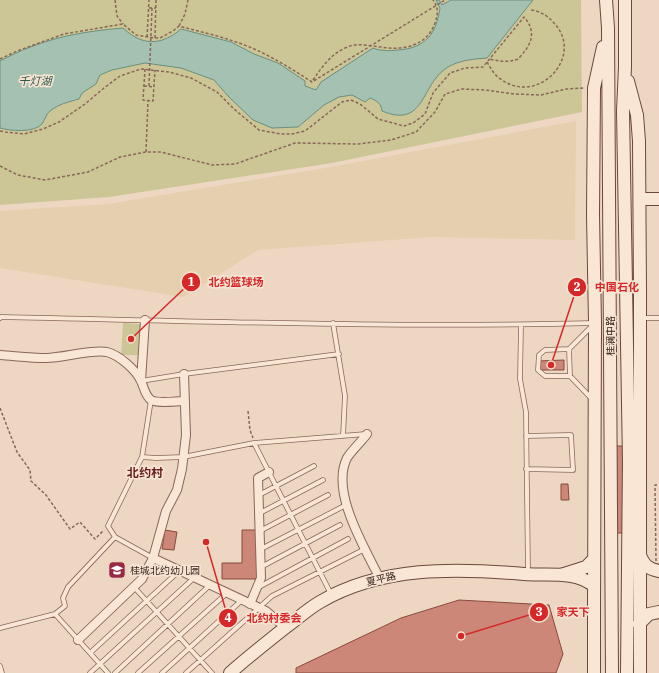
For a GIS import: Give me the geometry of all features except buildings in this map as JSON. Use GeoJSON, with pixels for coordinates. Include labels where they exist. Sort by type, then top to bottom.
{"type":"FeatureCollection","features":[{"type":"Feature","properties":{"kind":"main road","name":"桂澜中路"},"geometry":{"type":"LineString","coordinates":[[606,0],[608,28],[612,673]]}},
{"type":"Feature","properties":{"kind":"main road","name":"桂澜中路"},"geometry":{"type":"LineString","coordinates":[[624,0],[625,67],[623,111],[629,461],[627,673]]}},
{"type":"Feature","properties":{"kind":"main road"},"geometry":{"type":"LineString","coordinates":[[594,673],[594,88],[608,28]]}},
{"type":"Feature","properties":{"kind":"main road"},"geometry":{"type":"LineString","coordinates":[[625,67],[638,129],[640,199],[640,673]]}},
{"type":"Feature","properties":{"kind":"main road"},"geometry":{"type":"LineString","coordinates":[[640,199],[659,199]]}},
{"type":"Feature","properties":{"kind":"main road"},"geometry":{"type":"LineString","coordinates":[[595,510],[611,460]]}},
{"type":"Feature","properties":{"kind":"main road"},"geometry":{"type":"LineString","coordinates":[[629,461],[640,517]]}},
{"type":"Feature","properties":{"kind":"main road"},"geometry":{"type":"LineString","coordinates":[[640,554],[646,567],[657,566]]}},
{"type":"Feature","properties":{"kind":"main road","name":"夏平路"},"geometry":{"type":"LineString","coordinates":[[561,575],[586,567],[594,559]]}},
{"type":"Feature","properties":{"kind":"main road","name":"夏平路"},"geometry":{"type":"LineString","coordinates":[[230,673],[310,608],[332,596],[380,579],[419,572],[483,570],[561,575],[586,580],[594,586]]}},
{"type":"Feature","properties":{"kind":"main road"},"geometry":{"type":"LineString","coordinates":[[640,624],[649,614],[659,612]]}},
{"type":"Feature","properties":{"kind":"street"},"geometry":{"type":"LineString","coordinates":[[141,381],[145,320]]}},
{"type":"Feature","properties":{"kind":"street"},"geometry":{"type":"LineString","coordinates":[[0,356],[46,358],[108,352],[125,362],[134,370],[141,381],[145,393],[151,400],[185,401]]}},
{"type":"Feature","properties":{"kind":"street"},"geometry":{"type":"LineString","coordinates":[[78,640],[142,579],[153,558],[166,511],[177,490],[184,457],[186,435],[184,374]]}},
{"type":"Feature","properties":{"kind":"street"},"geometry":{"type":"LineString","coordinates":[[367,434],[348,457],[343,471],[344,493],[349,514],[380,579]]}},
{"type":"Feature","properties":{"kind":"street"},"geometry":{"type":"LineString","coordinates":[[254,605],[261,578],[258,478],[269,472]]}},
{"type":"Feature","properties":{"kind":"street"},"geometry":{"type":"LineString","coordinates":[[153,558],[266,611],[286,628]]}},
{"type":"Feature","properties":{"kind":"lane"},"geometry":{"type":"LineString","coordinates":[[0,318],[521,325],[595,323]]}},
{"type":"Feature","properties":{"kind":"lane"},"geometry":{"type":"LineString","coordinates":[[640,318],[659,318]]}},
{"type":"Feature","properties":{"kind":"lane"},"geometry":{"type":"LineString","coordinates":[[333,323],[345,396],[343,436]]}},
{"type":"Feature","properties":{"kind":"lane"},"geometry":{"type":"LineString","coordinates":[[570,376],[545,376],[538,370],[539,355],[545,350],[569,350],[595,323]]}},
{"type":"Feature","properties":{"kind":"lane"},"geometry":{"type":"LineString","coordinates":[[521,325],[520,379],[526,412],[528,574]]}},
{"type":"Feature","properties":{"kind":"lane"},"geometry":{"type":"LineString","coordinates":[[569,350],[570,376],[595,401]]}},
{"type":"Feature","properties":{"kind":"lane"},"geometry":{"type":"LineString","coordinates":[[141,381],[339,354]]}},
{"type":"Feature","properties":{"kind":"lane"},"geometry":{"type":"LineString","coordinates":[[151,400],[142,457],[108,526],[115,538],[153,558]]}},
{"type":"Feature","properties":{"kind":"lane"},"geometry":{"type":"LineString","coordinates":[[142,457],[184,457],[254,443],[367,434]]}},
{"type":"Feature","properties":{"kind":"lane"},"geometry":{"type":"LineString","coordinates":[[526,436],[571,435],[573,470],[526,469]]}},
{"type":"Feature","properties":{"kind":"lane"},"geometry":{"type":"LineString","coordinates":[[254,443],[332,596]]}},
{"type":"Feature","properties":{"kind":"lane"},"geometry":{"type":"LineString","coordinates":[[259,495],[314,466]]}},
{"type":"Feature","properties":{"kind":"lane"},"geometry":{"type":"LineString","coordinates":[[260,513],[323,480]]}},
{"type":"Feature","properties":{"kind":"lane"},"geometry":{"type":"LineString","coordinates":[[260,531],[328,495]]}},
{"type":"Feature","properties":{"kind":"lane"},"geometry":{"type":"LineString","coordinates":[[260,549],[347,505]]}},
{"type":"Feature","properties":{"kind":"lane"},"geometry":{"type":"LineString","coordinates":[[261,567],[340,525]]}},
{"type":"Feature","properties":{"kind":"lane"},"geometry":{"type":"LineString","coordinates":[[0,628],[55,614],[65,606],[63,598],[68,587],[115,538]]}},
{"type":"Feature","properties":{"kind":"lane"},"geometry":{"type":"LineString","coordinates":[[257,589],[348,539]]}},
{"type":"Feature","properties":{"kind":"lane"},"geometry":{"type":"LineString","coordinates":[[186,673],[254,605],[365,549]]}},
{"type":"Feature","properties":{"kind":"lane"},"geometry":{"type":"LineString","coordinates":[[90,653],[180,570]]}},
{"type":"Feature","properties":{"kind":"lane"},"geometry":{"type":"LineString","coordinates":[[90,673],[195,577]]}},
{"type":"Feature","properties":{"kind":"lane"},"geometry":{"type":"LineString","coordinates":[[115,673],[211,585]]}},
{"type":"Feature","properties":{"kind":"lane"},"geometry":{"type":"LineString","coordinates":[[133,587],[212,673]]}},
{"type":"Feature","properties":{"kind":"lane"},"geometry":{"type":"LineString","coordinates":[[138,673],[228,593]]}},
{"type":"Feature","properties":{"kind":"lane"},"geometry":{"type":"LineString","coordinates":[[162,673],[242,600]]}},
{"type":"Feature","properties":{"kind":"lane"},"geometry":{"type":"LineString","coordinates":[[55,614],[108,673]]}},
{"type":"Feature","properties":{"kind":"lane"},"geometry":{"type":"LineString","coordinates":[[0,666],[2,673]]}},
{"type":"Feature","properties":{"kind":"path"},"geometry":{"type":"LineString","coordinates":[[115,0],[117,16],[123,24],[136,35],[155,38],[160,38],[179,26],[185,14],[188,0]]}},
{"type":"Feature","properties":{"kind":"path"},"geometry":{"type":"LineString","coordinates":[[147,37],[149,0]]}},
{"type":"Feature","properties":{"kind":"path"},"geometry":{"type":"LineString","coordinates":[[155,38],[156,0]]}},
{"type":"Feature","properties":{"kind":"path"},"geometry":{"type":"LineString","coordinates":[[312,82],[329,59],[345,48],[353,45],[402,48],[414,46],[423,40],[429,35],[434,25],[438,9],[433,0]]}},
{"type":"Feature","properties":{"kind":"path"},"geometry":{"type":"LineString","coordinates":[[312,82],[444,1]]}},
{"type":"Feature","properties":{"kind":"path"},"geometry":{"type":"LineString","coordinates":[[149,8],[156,8]]}},
{"type":"Feature","properties":{"kind":"path"},"geometry":{"type":"LineString","coordinates":[[149,86],[152,8]]}},
{"type":"Feature","properties":{"kind":"path"},"geometry":{"type":"LineString","coordinates":[[487,62],[496,76],[507,84],[520,87],[532,87],[544,82],[554,74],[561,63],[564,50],[562,38],[557,26],[548,17],[537,11],[531,10]]}},
{"type":"Feature","properties":{"kind":"path"},"geometry":{"type":"LineString","coordinates":[[0,131],[24,134],[43,129],[59,122],[85,104],[120,76],[141,69],[169,72],[191,78],[217,92],[234,109],[259,130],[281,134],[292,134],[305,131],[342,102],[351,100],[360,104],[378,119],[404,126],[413,123],[425,114],[433,93],[450,73],[465,68],[483,67],[489,59],[524,17],[532,30],[532,38],[519,58],[504,62],[489,59]]}},
{"type":"Feature","properties":{"kind":"path"},"geometry":{"type":"LineString","coordinates":[[0,59],[17,51],[64,34],[123,24]]}},
{"type":"Feature","properties":{"kind":"path"},"geometry":{"type":"LineString","coordinates":[[179,26],[234,41],[266,54],[287,65],[312,82]]}},
{"type":"Feature","properties":{"kind":"path"},"geometry":{"type":"LineString","coordinates":[[145,69],[143,100],[148,101],[153,101],[155,70]]}},
{"type":"Feature","properties":{"kind":"path"},"geometry":{"type":"LineString","coordinates":[[144,86],[154,87]]}},
{"type":"Feature","properties":{"kind":"path"},"geometry":{"type":"LineString","coordinates":[[0,166],[18,175],[46,180],[88,172],[120,157],[146,152],[161,152],[212,165],[235,164],[295,143],[358,144],[391,140],[416,132],[435,112],[445,94],[462,89],[541,95],[566,89],[594,88]]}},
{"type":"Feature","properties":{"kind":"path"},"geometry":{"type":"LineString","coordinates":[[146,152],[148,101]]}},
{"type":"Feature","properties":{"kind":"path"},"geometry":{"type":"LineString","coordinates":[[0,408],[17,452],[30,470],[30,481],[46,495],[70,529],[80,522],[95,539],[108,526]]}},
{"type":"Feature","properties":{"kind":"path"},"geometry":{"type":"LineString","coordinates":[[248,411],[250,430],[254,443]]}},
{"type":"Feature","properties":{"kind":"path"},"geometry":{"type":"LineString","coordinates":[[657,566],[655,485],[659,485]]}},
{"type":"Feature","properties":{"kind":"shaded area"},"geometry":{"type":"Polygon","coordinates":[[[0,0],[581,0],[582,112],[332,163],[109,197],[0,205],[0,0]]]}},
{"type":"Feature","properties":{"kind":"shaded area"},"geometry":{"type":"Polygon","coordinates":[[[576,121],[575,240],[432,237],[258,250],[183,297],[0,268],[0,211],[108,204],[331,167],[576,121]]]}},
{"type":"Feature","properties":{"kind":"shaded area"},"geometry":{"type":"Polygon","coordinates":[[[123,323],[140,324],[139,355],[121,355],[123,323]]]}},
{"type":"Feature","properties":{"kind":"water","name":"千灯湖"},"geometry":{"type":"Polygon","coordinates":[[[436,0],[439,0],[442,5],[451,0],[533,0],[487,58],[462,61],[448,67],[439,75],[415,109],[407,114],[396,115],[382,111],[380,104],[375,100],[370,98],[365,102],[352,95],[339,97],[324,105],[298,127],[272,128],[253,120],[214,80],[181,68],[145,63],[112,70],[100,75],[96,84],[82,93],[79,99],[53,109],[38,127],[28,130],[10,130],[0,128],[0,61],[15,53],[45,42],[75,34],[123,28],[137,38],[152,42],[166,39],[181,29],[231,42],[254,54],[278,63],[305,81],[305,86],[316,90],[321,82],[373,48],[379,50],[408,49],[423,43],[436,25],[440,8],[436,0]]]}},
{"type":"Feature","properties":{"kind":"place","name":"北约篮球场"},"geometry":{"type":"Point","coordinates":[131,339]}},
{"type":"Feature","properties":{"kind":"place","name":"中国石化"},"geometry":{"type":"Point","coordinates":[551,365]}},
{"type":"Feature","properties":{"kind":"place","name":"北约村委会"},"geometry":{"type":"Point","coordinates":[206,542]}},
{"type":"Feature","properties":{"kind":"place","name":"桂城北约幼儿园"},"geometry":{"type":"Point","coordinates":[117,570]}},
{"type":"Feature","properties":{"kind":"place","name":"家天下"},"geometry":{"type":"Point","coordinates":[461,636]}},
{"type":"Feature","properties":{"kind":"district","name":"北约村"},"geometry":{"type":"Point","coordinates":[145,472]}}]}
